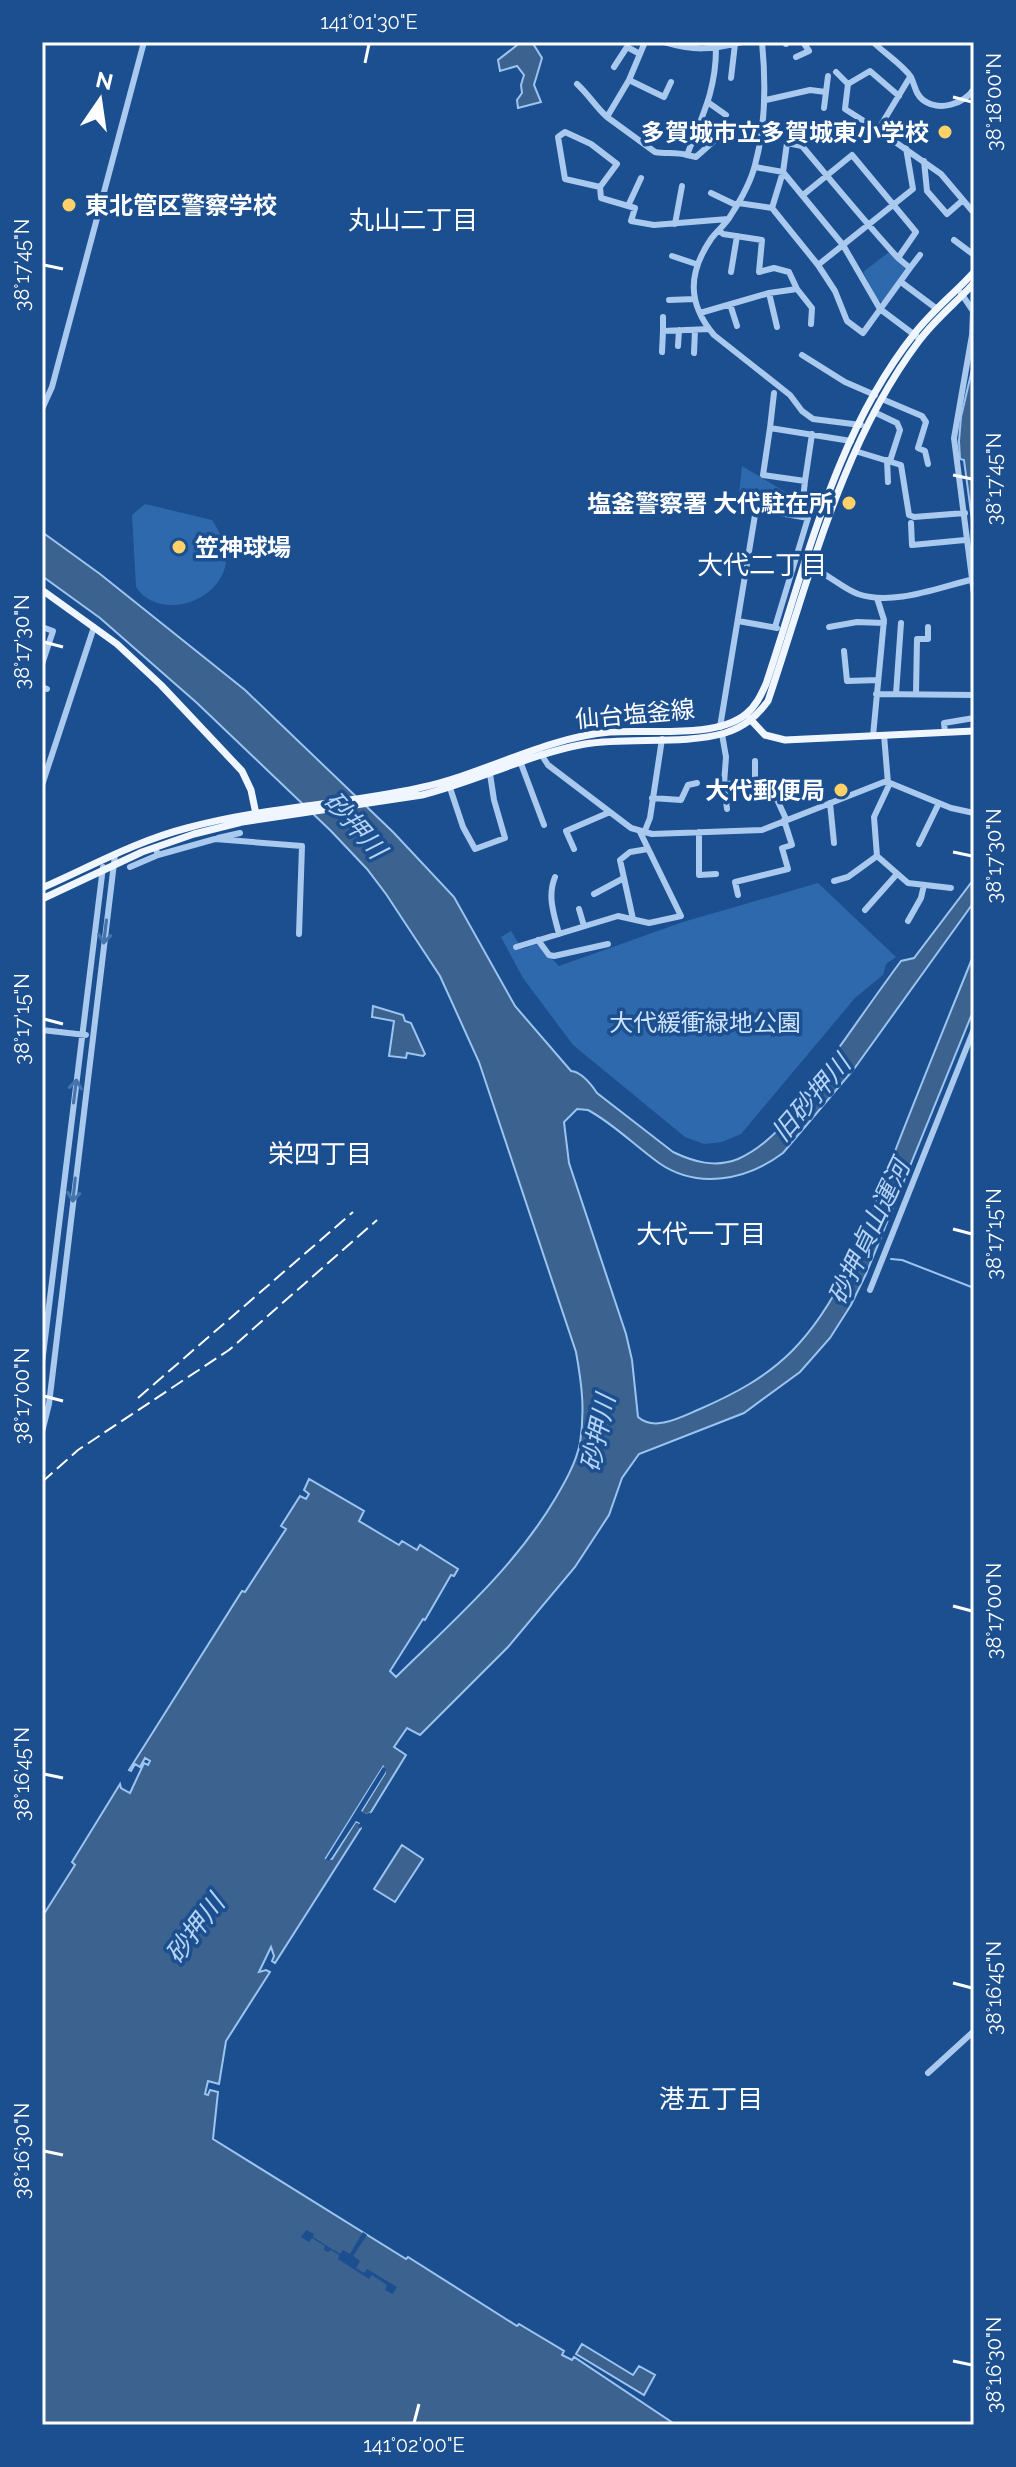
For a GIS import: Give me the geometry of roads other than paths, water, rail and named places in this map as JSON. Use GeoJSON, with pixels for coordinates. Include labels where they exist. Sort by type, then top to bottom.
{"type":"FeatureCollection","features":[{"type":"Feature","properties":{"kind":"main road","name":"仙台塩釜線"},"geometry":{"type":"LineString","coordinates":[[917,336],[960,293],[974,272]]}},
{"type":"Feature","properties":{"kind":"main road","name":"仙台塩釜線"},"geometry":{"type":"LineString","coordinates":[[749,717],[766,684],[862,426],[937,309],[974,283]]}},
{"type":"Feature","properties":{"kind":"main road","name":"仙台塩釜線"},"geometry":{"type":"LineString","coordinates":[[42,888],[135,845],[187,828],[450,788],[490,774],[539,751],[721,730],[749,717],[768,701],[851,441],[874,412],[878,397]]}},
{"type":"Feature","properties":{"kind":"main road"},"geometry":{"type":"LineString","coordinates":[[42,590],[139,663],[233,760],[247,780],[256,816]]}},
{"type":"Feature","properties":{"kind":"main road"},"geometry":{"type":"LineString","coordinates":[[749,717],[765,735],[779,740],[974,731]]}},
{"type":"Feature","properties":{"kind":"main road","name":"仙台塩釜線"},"geometry":{"type":"LineString","coordinates":[[370,800],[446,781],[603,733],[721,730]]}},
{"type":"Feature","properties":{"kind":"main road","name":"仙台塩釜線"},"geometry":{"type":"LineString","coordinates":[[42,899],[113,866],[194,834],[256,816]]}},
{"type":"Feature","properties":{"kind":"street"},"geometry":{"type":"LineString","coordinates":[[42,409],[52,387],[144,42]]}},
{"type":"Feature","properties":{"kind":"street"},"geometry":{"type":"LineString","coordinates":[[607,117],[629,80],[645,42]]}},
{"type":"Feature","properties":{"kind":"street"},"geometry":{"type":"LineString","coordinates":[[664,42],[692,50],[738,43],[731,78]]}},
{"type":"Feature","properties":{"kind":"street"},"geometry":{"type":"LineString","coordinates":[[762,42],[766,100],[755,167],[728,219],[696,264],[693,274],[695,299],[709,329],[726,347],[790,395],[802,411],[813,419],[862,426]]}},
{"type":"Feature","properties":{"kind":"street"},"geometry":{"type":"LineString","coordinates":[[796,57],[809,51],[803,42]]}},
{"type":"Feature","properties":{"kind":"street"},"geometry":{"type":"LineString","coordinates":[[875,43],[910,77],[917,94],[933,105],[950,105],[969,96],[974,89]]}},
{"type":"Feature","properties":{"kind":"street"},"geometry":{"type":"LineString","coordinates":[[687,155],[709,103],[716,72],[712,46]]}},
{"type":"Feature","properties":{"kind":"street"},"geometry":{"type":"LineString","coordinates":[[614,67],[627,47],[640,54]]}},
{"type":"Feature","properties":{"kind":"street"},"geometry":{"type":"LineString","coordinates":[[848,84],[870,71],[899,96]]}},
{"type":"Feature","properties":{"kind":"street"},"geometry":{"type":"LineString","coordinates":[[836,72],[848,84]]}},
{"type":"Feature","properties":{"kind":"street"},"geometry":{"type":"LineString","coordinates":[[824,108],[828,76]]}},
{"type":"Feature","properties":{"kind":"street"},"geometry":{"type":"LineString","coordinates":[[878,130],[910,77]]}},
{"type":"Feature","properties":{"kind":"street"},"geometry":{"type":"LineString","coordinates":[[629,80],[664,97],[671,82]]}},
{"type":"Feature","properties":{"kind":"street"},"geometry":{"type":"LineString","coordinates":[[577,84],[592,98],[593,105],[655,152],[670,151],[696,157],[724,132]]}},
{"type":"Feature","properties":{"kind":"street"},"geometry":{"type":"LineString","coordinates":[[848,84],[845,109],[941,174],[974,213]]}},
{"type":"Feature","properties":{"kind":"street"},"geometry":{"type":"LineString","coordinates":[[766,100],[810,90],[826,92]]}},
{"type":"Feature","properties":{"kind":"street"},"geometry":{"type":"LineString","coordinates":[[709,103],[726,115]]}},
{"type":"Feature","properties":{"kind":"street"},"geometry":{"type":"LineString","coordinates":[[600,187],[565,179],[558,137],[565,132],[591,144],[617,164],[600,187],[601,198],[635,208],[631,221],[654,225],[728,219]]}},
{"type":"Feature","properties":{"kind":"street"},"geometry":{"type":"LineString","coordinates":[[772,208],[783,172],[787,143],[802,146],[868,226],[910,268]]}},
{"type":"Feature","properties":{"kind":"street"},"geometry":{"type":"LineString","coordinates":[[818,265],[913,189],[906,148]]}},
{"type":"Feature","properties":{"kind":"street"},"geometry":{"type":"LineString","coordinates":[[803,195],[852,155],[916,232],[898,258]]}},
{"type":"Feature","properties":{"kind":"street"},"geometry":{"type":"LineString","coordinates":[[924,161],[927,191],[947,214],[963,200]]}},
{"type":"Feature","properties":{"kind":"street"},"geometry":{"type":"LineString","coordinates":[[755,167],[783,172],[843,245],[880,309],[917,336]]}},
{"type":"Feature","properties":{"kind":"street"},"geometry":{"type":"LineString","coordinates":[[628,206],[640,180],[649,184]]}},
{"type":"Feature","properties":{"kind":"street"},"geometry":{"type":"LineString","coordinates":[[675,224],[682,186]]}},
{"type":"Feature","properties":{"kind":"street"},"geometry":{"type":"LineString","coordinates":[[711,193],[737,204],[772,208],[818,265],[835,291],[847,321],[863,333],[920,255]]}},
{"type":"Feature","properties":{"kind":"street"},"geometry":{"type":"LineString","coordinates":[[719,230],[723,234],[762,240],[759,272],[774,268],[789,272],[797,289],[812,308],[811,324]]}},
{"type":"Feature","properties":{"kind":"street"},"geometry":{"type":"LineString","coordinates":[[731,272],[737,236]]}},
{"type":"Feature","properties":{"kind":"street"},"geometry":{"type":"LineString","coordinates":[[954,240],[974,255]]}},
{"type":"Feature","properties":{"kind":"street"},"geometry":{"type":"LineString","coordinates":[[672,256],[696,264]]}},
{"type":"Feature","properties":{"kind":"street"},"geometry":{"type":"LineString","coordinates":[[901,282],[937,309]]}},
{"type":"Feature","properties":{"kind":"street"},"geometry":{"type":"LineString","coordinates":[[700,313],[769,293],[797,289]]}},
{"type":"Feature","properties":{"kind":"street"},"geometry":{"type":"LineString","coordinates":[[769,293],[777,327]]}},
{"type":"Feature","properties":{"kind":"street"},"geometry":{"type":"LineString","coordinates":[[960,293],[973,311],[972,335],[954,438],[974,594]]}},
{"type":"Feature","properties":{"kind":"street"},"geometry":{"type":"LineString","coordinates":[[669,300],[695,299]]}},
{"type":"Feature","properties":{"kind":"street"},"geometry":{"type":"LineString","coordinates":[[730,304],[737,326]]}},
{"type":"Feature","properties":{"kind":"street"},"geometry":{"type":"LineString","coordinates":[[662,352],[663,317]]}},
{"type":"Feature","properties":{"kind":"street"},"geometry":{"type":"LineString","coordinates":[[663,331],[709,329]]}},
{"type":"Feature","properties":{"kind":"street"},"geometry":{"type":"LineString","coordinates":[[678,346],[679,330]]}},
{"type":"Feature","properties":{"kind":"street"},"geometry":{"type":"LineString","coordinates":[[694,353],[695,330]]}},
{"type":"Feature","properties":{"kind":"street"},"geometry":{"type":"LineString","coordinates":[[802,355],[845,382],[922,416],[926,422],[918,448],[925,451],[928,464]]}},
{"type":"Feature","properties":{"kind":"street"},"geometry":{"type":"LineString","coordinates":[[774,393],[763,475],[805,481]]}},
{"type":"Feature","properties":{"kind":"street"},"geometry":{"type":"LineString","coordinates":[[874,412],[897,423],[900,430],[888,460],[888,482]]}},
{"type":"Feature","properties":{"kind":"street"},"geometry":{"type":"LineString","coordinates":[[770,428],[851,441]]}},
{"type":"Feature","properties":{"kind":"street"},"geometry":{"type":"LineString","coordinates":[[803,500],[812,434]]}},
{"type":"Feature","properties":{"kind":"street"},"geometry":{"type":"LineString","coordinates":[[855,451],[901,465],[909,515],[965,513]]}},
{"type":"Feature","properties":{"kind":"street"},"geometry":{"type":"LineString","coordinates":[[727,809],[724,784],[726,757],[721,730],[756,509],[808,518],[775,627]]}},
{"type":"Feature","properties":{"kind":"street"},"geometry":{"type":"LineString","coordinates":[[911,523],[912,545],[965,540]]}},
{"type":"Feature","properties":{"kind":"street"},"geometry":{"type":"LineString","coordinates":[[809,567],[856,593],[877,598],[970,580]]}},
{"type":"Feature","properties":{"kind":"street"},"geometry":{"type":"LineString","coordinates":[[873,736],[884,623],[877,598]]}},
{"type":"Feature","properties":{"kind":"street"},"geometry":{"type":"LineString","coordinates":[[738,621],[785,630]]}},
{"type":"Feature","properties":{"kind":"street"},"geometry":{"type":"LineString","coordinates":[[829,627],[857,622],[884,623]]}},
{"type":"Feature","properties":{"kind":"street"},"geometry":{"type":"LineString","coordinates":[[896,694],[901,623]]}},
{"type":"Feature","properties":{"kind":"street"},"geometry":{"type":"LineString","coordinates":[[42,627],[53,631],[43,659]]}},
{"type":"Feature","properties":{"kind":"street"},"geometry":{"type":"LineString","coordinates":[[42,785],[94,627]]}},
{"type":"Feature","properties":{"kind":"street"},"geometry":{"type":"LineString","coordinates":[[916,694],[917,639],[928,639],[928,627]]}},
{"type":"Feature","properties":{"kind":"street"},"geometry":{"type":"LineString","coordinates":[[844,651],[847,681],[878,680]]}},
{"type":"Feature","properties":{"kind":"street"},"geometry":{"type":"LineString","coordinates":[[876,694],[974,695]]}},
{"type":"Feature","properties":{"kind":"street"},"geometry":{"type":"LineString","coordinates":[[945,732],[944,723],[974,718]]}},
{"type":"Feature","properties":{"kind":"street"},"geometry":{"type":"LineString","coordinates":[[884,735],[889,783],[874,817],[877,856],[908,883],[951,888]]}},
{"type":"Feature","properties":{"kind":"street"},"geometry":{"type":"LineString","coordinates":[[516,947],[618,916],[649,923],[681,916],[642,832],[650,818],[662,739]]}},
{"type":"Feature","properties":{"kind":"street"},"geometry":{"type":"LineString","coordinates":[[539,751],[548,765],[631,828],[642,832],[762,830],[889,783],[974,813]]}},
{"type":"Feature","properties":{"kind":"street"},"geometry":{"type":"LineString","coordinates":[[42,754],[51,757]]}},
{"type":"Feature","properties":{"kind":"street"},"geometry":{"type":"LineString","coordinates":[[520,761],[544,825]]}},
{"type":"Feature","properties":{"kind":"street"},"geometry":{"type":"LineString","coordinates":[[755,761],[755,783]]}},
{"type":"Feature","properties":{"kind":"street"},"geometry":{"type":"LineString","coordinates":[[450,788],[463,827],[475,849],[505,838],[490,774]]}},
{"type":"Feature","properties":{"kind":"street"},"geometry":{"type":"LineString","coordinates":[[724,784],[769,782],[792,845],[782,848],[788,869],[735,882],[738,895]]}},
{"type":"Feature","properties":{"kind":"street"},"geometry":{"type":"LineString","coordinates":[[652,798],[681,800],[688,785],[697,783]]}},
{"type":"Feature","properties":{"kind":"street"},"geometry":{"type":"LineString","coordinates":[[830,803],[834,843]]}},
{"type":"Feature","properties":{"kind":"street"},"geometry":{"type":"LineString","coordinates":[[919,844],[939,803]]}},
{"type":"Feature","properties":{"kind":"street"},"geometry":{"type":"LineString","coordinates":[[574,849],[566,831],[610,812]]}},
{"type":"Feature","properties":{"kind":"street"},"geometry":{"type":"LineString","coordinates":[[699,832],[699,875],[716,874]]}},
{"type":"Feature","properties":{"kind":"street"},"geometry":{"type":"LineString","coordinates":[[130,867],[157,851],[240,833]]}},
{"type":"Feature","properties":{"kind":"street"},"geometry":{"type":"LineString","coordinates":[[215,839],[302,846],[299,934]]}},
{"type":"Feature","properties":{"kind":"street"},"geometry":{"type":"LineString","coordinates":[[633,919],[620,860],[630,852],[648,849]]}},
{"type":"Feature","properties":{"kind":"street"},"geometry":{"type":"LineString","coordinates":[[42,1432],[57,1343],[115,855]]}},
{"type":"Feature","properties":{"kind":"street"},"geometry":{"type":"LineString","coordinates":[[834,881],[848,877],[877,856]]}},
{"type":"Feature","properties":{"kind":"street"},"geometry":{"type":"LineString","coordinates":[[42,1363],[44,1326],[104,860]]}},
{"type":"Feature","properties":{"kind":"street"},"geometry":{"type":"LineString","coordinates":[[865,910],[897,874]]}},
{"type":"Feature","properties":{"kind":"street"},"geometry":{"type":"LineString","coordinates":[[555,877],[551,903],[559,934]]}},
{"type":"Feature","properties":{"kind":"street"},"geometry":{"type":"LineString","coordinates":[[594,894],[624,878]]}},
{"type":"Feature","properties":{"kind":"street"},"geometry":{"type":"LineString","coordinates":[[908,921],[921,898],[924,885]]}},
{"type":"Feature","properties":{"kind":"street"},"geometry":{"type":"LineString","coordinates":[[579,909],[584,926]]}},
{"type":"Feature","properties":{"kind":"street"},"geometry":{"type":"LineString","coordinates":[[538,940],[549,955],[554,956],[608,944]]}},
{"type":"Feature","properties":{"kind":"street"},"geometry":{"type":"LineString","coordinates":[[91,963],[101,965]]}},
{"type":"Feature","properties":{"kind":"street"},"geometry":{"type":"LineString","coordinates":[[870,1290],[974,1029]]}},
{"type":"Feature","properties":{"kind":"street"},"geometry":{"type":"LineString","coordinates":[[42,1030],[93,1035]]}},
{"type":"Feature","properties":{"kind":"street"},"geometry":{"type":"LineString","coordinates":[[44,1326],[58,1327]]}},
{"type":"Feature","properties":{"kind":"street"},"geometry":{"type":"LineString","coordinates":[[43,1346],[57,1343]]}},
{"type":"Feature","properties":{"kind":"street"},"geometry":{"type":"LineString","coordinates":[[928,2073],[974,2031]]}},
{"type":"Feature","properties":{"kind":"water"},"geometry":{"type":"Polygon","coordinates":[[[521,42],[532,42],[542,58],[534,85],[541,102],[518,108],[517,100],[522,93],[524,75],[517,66],[500,71],[498,60],[521,42]]]}},
{"type":"Feature","properties":{"kind":"water"},"geometry":{"type":"Polygon","coordinates":[[[974,361],[974,535],[959,441],[961,417],[974,361]]]}},
{"type":"Feature","properties":{"kind":"water"},"geometry":{"type":"Polygon","coordinates":[[[42,532],[100,574],[245,690],[393,832],[454,897],[515,1006],[571,1071],[582,1076],[597,1093],[673,1152],[689,1159],[713,1163],[738,1159],[753,1151],[780,1128],[901,961],[914,958],[974,879],[974,902],[854,1069],[783,1153],[769,1162],[738,1175],[706,1179],[690,1177],[659,1163],[588,1110],[577,1109],[564,1122],[569,1163],[626,1334],[638,1417],[652,1423],[677,1419],[737,1391],[771,1369],[792,1351],[827,1306],[855,1254],[974,954],[974,1009],[866,1274],[830,1338],[800,1372],[744,1413],[639,1454],[622,1478],[609,1515],[575,1567],[508,1647],[420,1735],[407,1728],[394,1747],[406,1755],[371,1812],[366,1815],[361,1812],[385,1773],[383,1767],[326,1858],[332,1859],[356,1821],[361,1828],[275,1963],[272,1961],[271,1947],[259,1972],[270,1972],[226,2041],[219,2084],[208,2081],[205,2094],[208,2095],[210,2090],[218,2092],[213,2139],[406,2259],[408,2257],[517,2326],[519,2324],[564,2351],[562,2355],[572,2360],[574,2357],[676,2425],[42,2425],[42,1917],[120,1784],[130,1793],[144,1763],[148,1765],[150,1761],[145,1758],[140,1767],[135,1764],[129,1770],[242,1591],[245,1592],[286,1529],[281,1526],[300,1496],[306,1499],[309,1494],[304,1490],[309,1479],[364,1511],[359,1521],[399,1545],[402,1541],[417,1550],[420,1545],[458,1569],[454,1576],[451,1575],[390,1671],[396,1677],[482,1593],[539,1524],[576,1458],[583,1408],[576,1352],[479,1062],[440,976],[386,894],[331,831],[197,703],[100,618],[42,576],[42,532]]]}},
{"type":"Feature","properties":{"kind":"water"},"geometry":{"type":"Polygon","coordinates":[[[373,1006],[403,1015],[405,1021],[411,1023],[425,1054],[407,1053],[406,1058],[389,1056],[394,1021],[372,1017],[373,1006]]]}},
{"type":"Feature","properties":{"kind":"water"},"geometry":{"type":"Polygon","coordinates":[[[402,1845],[423,1859],[395,1902],[374,1889],[402,1845]]]}},
{"type":"Feature","properties":{"kind":"water"},"geometry":{"type":"Polygon","coordinates":[[[582,2344],[633,2375],[639,2366],[655,2375],[644,2395],[576,2354],[582,2344]]]}},
{"type":"Feature","properties":{"kind":"waterway"},"geometry":{"type":"LineString","coordinates":[[891,1259],[902,1260],[974,1288]]}},
{"type":"Feature","properties":{"kind":"railway"},"geometry":{"type":"LineString","coordinates":[[138,1398],[353,1212]]}},
{"type":"Feature","properties":{"kind":"railway"},"geometry":{"type":"LineString","coordinates":[[42,1482],[78,1450],[229,1350],[377,1220]]}},
{"type":"Feature","properties":{"kind":"place","name":"多賀城市立多賀城東小学校"},"geometry":{"type":"Point","coordinates":[945,132]}},
{"type":"Feature","properties":{"kind":"place","name":"東北管区警察学校"},"geometry":{"type":"Point","coordinates":[69,205]}},
{"type":"Feature","properties":{"kind":"place","name":"塩釜警察署 大代駐在所"},"geometry":{"type":"Point","coordinates":[849,503]}},
{"type":"Feature","properties":{"kind":"place","name":"笠神球場"},"geometry":{"type":"Point","coordinates":[179,547]}},
{"type":"Feature","properties":{"kind":"place","name":"大代郵便局"},"geometry":{"type":"Point","coordinates":[841,790]}},
{"type":"Feature","properties":{"kind":"district","name":"丸山二丁目"},"geometry":{"type":"Point","coordinates":[413,220]}},
{"type":"Feature","properties":{"kind":"district","name":"大代二丁目"},"geometry":{"type":"Point","coordinates":[762,565]}},
{"type":"Feature","properties":{"kind":"district","name":"栄四丁目"},"geometry":{"type":"Point","coordinates":[320,1154]}},
{"type":"Feature","properties":{"kind":"district","name":"大代一丁目"},"geometry":{"type":"Point","coordinates":[701,1234]}},
{"type":"Feature","properties":{"kind":"district","name":"港五丁目"},"geometry":{"type":"Point","coordinates":[711,2099]}},
{"type":"Feature","properties":{"kind":"water label","name":"砂押川"},"geometry":{"type":"Point","coordinates":[355,825]}},
{"type":"Feature","properties":{"kind":"water label","name":"旧砂押川"},"geometry":{"type":"Point","coordinates":[811,1098]}},
{"type":"Feature","properties":{"kind":"water label","name":"砂押貞山運河"},"geometry":{"type":"Point","coordinates":[869,1232]}},
{"type":"Feature","properties":{"kind":"water label","name":"砂押川"},"geometry":{"type":"Point","coordinates":[598,1433]}},
{"type":"Feature","properties":{"kind":"water label","name":"砂押川"},"geometry":{"type":"Point","coordinates":[195,1929]}},
{"type":"Feature","properties":{"kind":"park label","name":"大代緩衝緑地公園"},"geometry":{"type":"Point","coordinates":[705,1022]}}]}
